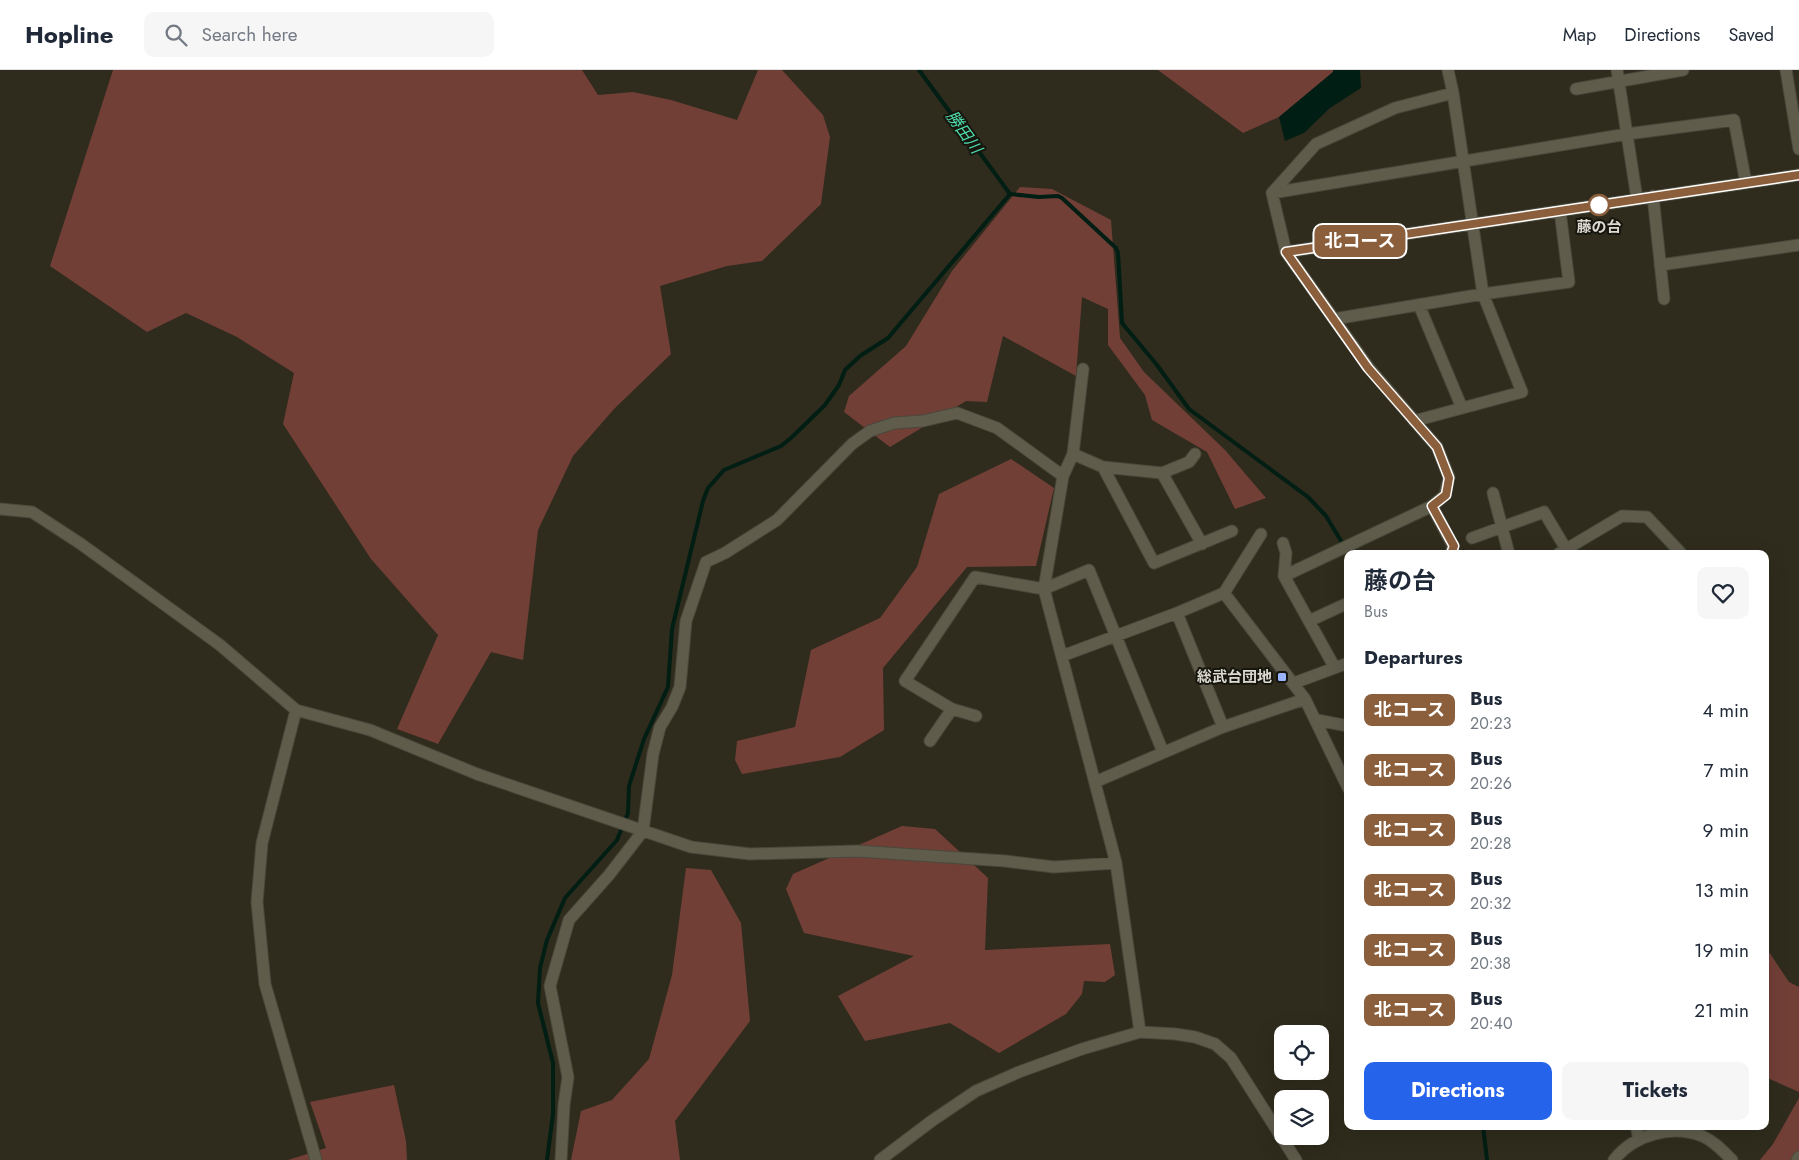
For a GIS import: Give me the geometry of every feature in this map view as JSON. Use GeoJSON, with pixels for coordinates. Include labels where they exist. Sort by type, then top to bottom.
{"type":"FeatureCollection","features":[{"type":"Feature","properties":{"kind":"street"},"geometry":{"type":"LineString","coordinates":[[1414,421],[1522,392],[1483,294],[1448,70]]}},
{"type":"Feature","properties":{"kind":"street"},"geometry":{"type":"LineString","coordinates":[[1788,70],[1799,149]]}},
{"type":"Feature","properties":{"kind":"street"},"geometry":{"type":"LineString","coordinates":[[1576,89],[1618,75],[1676,71]]}},
{"type":"Feature","properties":{"kind":"street"},"geometry":{"type":"LineString","coordinates":[[1618,75],[1637,199]]}},
{"type":"Feature","properties":{"kind":"street"},"geometry":{"type":"LineString","coordinates":[[1272,193],[1316,144],[1395,108],[1453,93]]}},
{"type":"Feature","properties":{"kind":"street"},"geometry":{"type":"LineString","coordinates":[[1272,193],[1464,163],[1627,134],[1734,120],[1746,183]]}},
{"type":"Feature","properties":{"kind":"street"},"geometry":{"type":"LineString","coordinates":[[1286,252],[1799,175]]}},
{"type":"Feature","properties":{"kind":"street"},"geometry":{"type":"LineString","coordinates":[[1272,193],[1286,252],[1368,368],[1437,447],[1449,478],[1446,495],[1432,506],[1284,576]]}},
{"type":"Feature","properties":{"kind":"street"},"geometry":{"type":"LineString","coordinates":[[1653,196],[1664,299]]}},
{"type":"Feature","properties":{"kind":"street"},"geometry":{"type":"LineString","coordinates":[[1334,319],[1483,294],[1569,282],[1560,211]]}},
{"type":"Feature","properties":{"kind":"street"},"geometry":{"type":"LineString","coordinates":[[1660,265],[1799,245]]}},
{"type":"Feature","properties":{"kind":"street"},"geometry":{"type":"LineString","coordinates":[[1419,305],[1462,408]]}},
{"type":"Feature","properties":{"kind":"street"},"geometry":{"type":"LineString","coordinates":[[1083,369],[1073,454],[1063,476],[1044,590],[1116,863],[1140,1032]]}},
{"type":"Feature","properties":{"kind":"street"},"geometry":{"type":"LineString","coordinates":[[561,1160],[564,1105],[568,1077],[550,986],[560,945],[569,920],[609,875],[643,831],[653,754],[660,727],[672,707],[680,687],[686,621],[706,562],[732,549],[777,520],[852,444],[870,431],[894,423],[923,421],[957,413],[996,428],[1063,476]]}},
{"type":"Feature","properties":{"kind":"street"},"geometry":{"type":"LineString","coordinates":[[1073,454],[1102,467],[1162,473],[1190,462],[1196,454]]}},
{"type":"Feature","properties":{"kind":"street"},"geometry":{"type":"LineString","coordinates":[[1102,467],[1154,563],[1232,531]]}},
{"type":"Feature","properties":{"kind":"street"},"geometry":{"type":"LineString","coordinates":[[1162,473],[1202,544]]}},
{"type":"Feature","properties":{"kind":"street"},"geometry":{"type":"LineString","coordinates":[[1492,493],[1508,550]]}},
{"type":"Feature","properties":{"kind":"street"},"geometry":{"type":"LineString","coordinates":[[1432,506],[1454,546],[1452,550]]}},
{"type":"Feature","properties":{"kind":"street"},"geometry":{"type":"LineString","coordinates":[[0,509],[32,512],[80,544],[220,645],[296,710],[370,730],[477,774],[691,847],[750,854],[856,851],[1005,861],[1054,867],[1116,863]]}},
{"type":"Feature","properties":{"kind":"street"},"geometry":{"type":"LineString","coordinates":[[1472,538],[1544,512],[1564,550]]}},
{"type":"Feature","properties":{"kind":"street"},"geometry":{"type":"LineString","coordinates":[[1568,550],[1622,516],[1647,517],[1678,550]]}},
{"type":"Feature","properties":{"kind":"street"},"geometry":{"type":"LineString","coordinates":[[1062,656],[1177,614],[1224,593],[1261,534]]}},
{"type":"Feature","properties":{"kind":"street"},"geometry":{"type":"LineString","coordinates":[[1283,543],[1286,553],[1284,576],[1335,668]]}},
{"type":"Feature","properties":{"kind":"street"},"geometry":{"type":"LineString","coordinates":[[976,716],[952,709],[905,681],[975,577],[1044,590],[1089,570],[1163,752]]}},
{"type":"Feature","properties":{"kind":"street"},"geometry":{"type":"LineString","coordinates":[[1224,593],[1305,698],[1317,720],[1344,784]]}},
{"type":"Feature","properties":{"kind":"street"},"geometry":{"type":"LineString","coordinates":[[1309,621],[1344,605]]}},
{"type":"Feature","properties":{"kind":"street"},"geometry":{"type":"LineString","coordinates":[[1177,614],[1222,726]]}},
{"type":"Feature","properties":{"kind":"street"},"geometry":{"type":"LineString","coordinates":[[1294,683],[1344,665]]}},
{"type":"Feature","properties":{"kind":"street"},"geometry":{"type":"LineString","coordinates":[[1095,782],[1222,726],[1305,698]]}},
{"type":"Feature","properties":{"kind":"street"},"geometry":{"type":"LineString","coordinates":[[930,741],[952,709]]}},
{"type":"Feature","properties":{"kind":"street"},"geometry":{"type":"LineString","coordinates":[[296,710],[262,843],[257,902],[265,984],[316,1160]]}},
{"type":"Feature","properties":{"kind":"street"},"geometry":{"type":"LineString","coordinates":[[1317,720],[1344,725]]}},
{"type":"Feature","properties":{"kind":"street"},"geometry":{"type":"LineString","coordinates":[[880,1160],[933,1120],[976,1091],[1082,1048],[1140,1032],[1195,1037],[1215,1044],[1231,1058],[1296,1160]]}},
{"type":"Feature","properties":{"kind":"street"},"geometry":{"type":"LineString","coordinates":[[1637,1130],[1639,1139]]}},
{"type":"Feature","properties":{"kind":"street"},"geometry":{"type":"LineString","coordinates":[[1614,1160],[1620,1152],[1639,1139],[1671,1130],[1688,1132],[1707,1139],[1732,1160]]}},
{"type":"Feature","properties":{"kind":"shaded area"},"geometry":{"type":"Polygon","coordinates":[[[113,70],[582,70],[598,95],[633,92],[671,100],[737,120],[758,70],[782,70],[823,115],[830,137],[821,204],[762,261],[727,266],[660,286],[671,354],[614,409],[573,456],[538,530],[523,660],[491,652],[438,744],[397,729],[438,635],[371,559],[283,424],[294,373],[237,337],[186,313],[147,332],[50,266],[113,70]]]}},
{"type":"Feature","properties":{"kind":"shaded area"},"geometry":{"type":"Polygon","coordinates":[[[1158,70],[1333,70],[1333,72],[1279,117],[1243,133],[1158,70]]]}},
{"type":"Feature","properties":{"kind":"shaded area"},"geometry":{"type":"Polygon","coordinates":[[[1333,70],[1360,70],[1361,88],[1330,108],[1304,133],[1285,141],[1279,117],[1333,72],[1333,70]]]}},
{"type":"Feature","properties":{"kind":"shaded area"},"geometry":{"type":"Polygon","coordinates":[[[1020,187],[1052,189],[1111,220],[1120,338],[1144,372],[1225,450],[1266,498],[1235,509],[1207,452],[1152,420],[1145,395],[1108,345],[1108,309],[1082,297],[1076,376],[1003,336],[987,402],[966,401],[890,447],[844,412],[849,396],[906,346],[952,271],[1020,187]]]}},
{"type":"Feature","properties":{"kind":"shaded area"},"geometry":{"type":"Polygon","coordinates":[[[1011,459],[1054,488],[1036,566],[967,567],[883,668],[884,730],[840,757],[742,774],[735,760],[737,741],[795,727],[811,650],[880,618],[917,567],[939,494],[1011,459]]]}},
{"type":"Feature","properties":{"kind":"shaded area"},"geometry":{"type":"Polygon","coordinates":[[[902,826],[935,829],[988,878],[985,950],[1110,944],[1115,975],[1105,982],[1084,981],[1082,994],[1066,1014],[999,1053],[950,1023],[865,1041],[838,996],[914,956],[804,933],[786,889],[793,874],[902,826]]]}},
{"type":"Feature","properties":{"kind":"shaded area"},"geometry":{"type":"Polygon","coordinates":[[[686,868],[711,870],[741,923],[750,1021],[675,1121],[680,1160],[571,1160],[581,1111],[612,1100],[649,1059],[672,975],[686,868]]]}},
{"type":"Feature","properties":{"kind":"shaded area"},"geometry":{"type":"Polygon","coordinates":[[[1769,952],[1789,982],[1799,987],[1799,1092],[1769,1079],[1769,952]]]}},
{"type":"Feature","properties":{"kind":"shaded area"},"geometry":{"type":"Polygon","coordinates":[[[394,1085],[406,1141],[407,1160],[288,1160],[326,1148],[310,1102],[394,1085]]]}},
{"type":"Feature","properties":{"kind":"shaded area"},"geometry":{"type":"Polygon","coordinates":[[[1799,1098],[1799,1160],[1760,1160],[1773,1144],[1799,1098]]]}},
{"type":"Feature","properties":{"kind":"waterway","name":"勝田川"},"geometry":{"type":"LineString","coordinates":[[919,70],[1010,194]]}},
{"type":"Feature","properties":{"kind":"waterway"},"geometry":{"type":"LineString","coordinates":[[1010,194],[1039,197],[1058,196],[1062,198],[1116,248],[1118,253],[1122,323],[1157,365],[1189,409],[1308,497],[1326,516],[1347,550]]}},
{"type":"Feature","properties":{"kind":"waterway"},"geometry":{"type":"LineString","coordinates":[[547,1160],[553,1114],[553,1063],[538,1003],[540,968],[547,940],[565,898],[617,840],[628,813],[629,786],[644,739],[668,687],[672,629],[703,501],[708,488],[724,470],[781,446],[825,405],[839,385],[845,370],[860,356],[888,338],[1010,194]]}},
{"type":"Feature","properties":{"kind":"waterway"},"geometry":{"type":"LineString","coordinates":[[1483,1130],[1487,1160]]}},
{"type":"Feature","properties":{"kind":"bus line","name":"北コース"},"geometry":{"type":"LineString","coordinates":[[1452,550],[1454,546],[1432,506],[1446,495],[1449,478],[1437,447],[1368,368],[1286,252],[1799,175]]}},
{"type":"Feature","properties":{"kind":"place","name":"藤の台"},"geometry":{"type":"Point","coordinates":[1599,205]}},
{"type":"Feature","properties":{"kind":"place","name":"総武台団地"},"geometry":{"type":"Point","coordinates":[1282,677]}}]}
